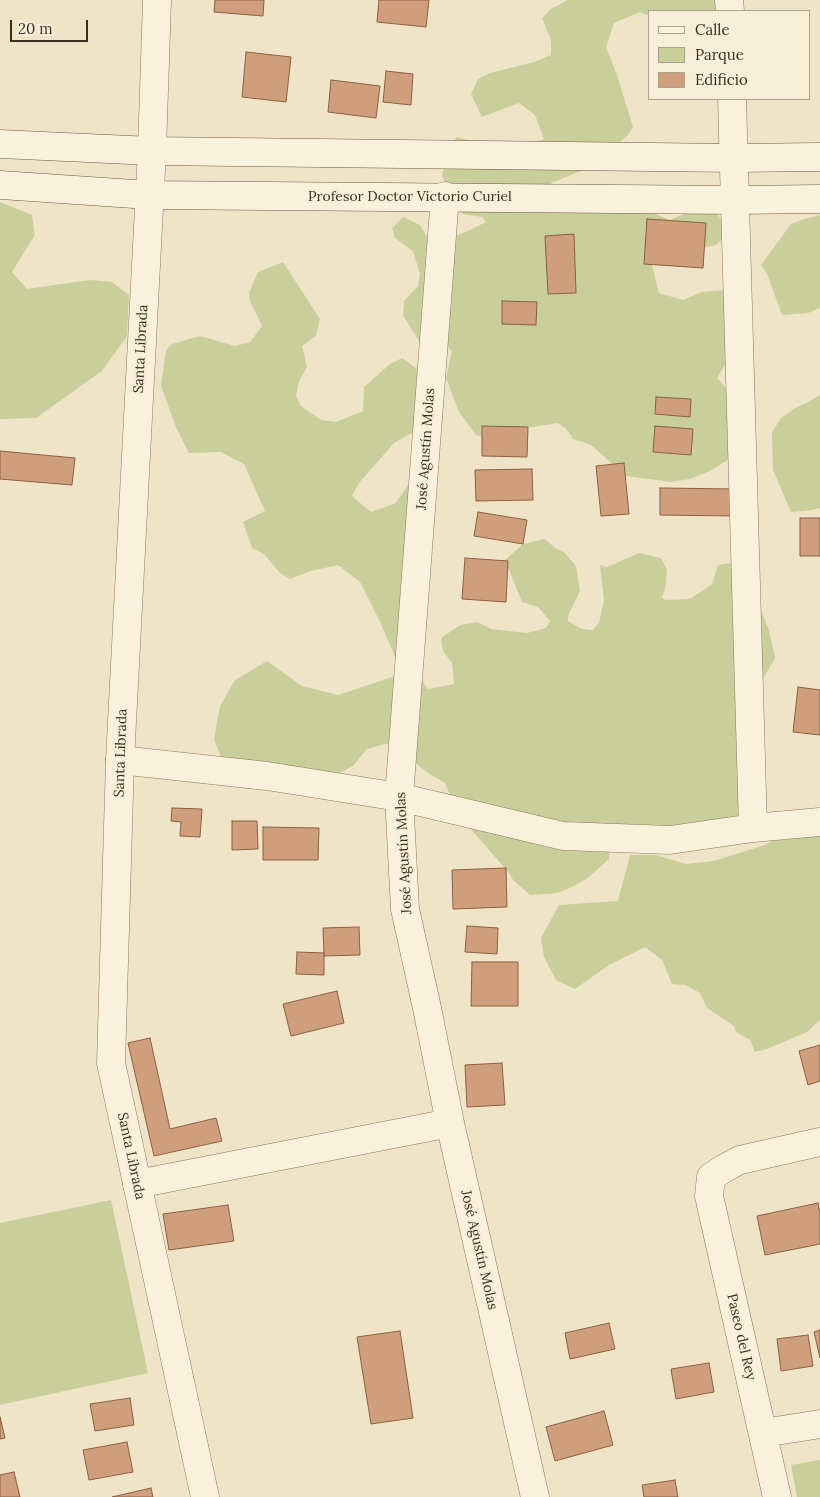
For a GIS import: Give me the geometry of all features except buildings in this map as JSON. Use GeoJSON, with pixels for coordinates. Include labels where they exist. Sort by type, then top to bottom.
{"type":"FeatureCollection","features":[{"type":"Feature","properties":{"kind":"street","name":"Santa Librada"},"geometry":{"type":"LineString","coordinates":[[157,0],[152,151],[120,760],[111,1063],[205,1497]]}},
{"type":"Feature","properties":{"kind":"street"},"geometry":{"type":"LineString","coordinates":[[732,100],[753,828]]}},
{"type":"Feature","properties":{"kind":"street"},"geometry":{"type":"LineString","coordinates":[[0,144],[152,151],[734,158],[820,157]]}},
{"type":"Feature","properties":{"kind":"street","name":"Profesor Doctor Victorio Curiel"},"geometry":{"type":"LineString","coordinates":[[0,185],[149,195],[445,196],[734,200],[820,199]]}},
{"type":"Feature","properties":{"kind":"street","name":"José Agustín Molas"},"geometry":{"type":"LineString","coordinates":[[445,196],[399,797],[405,909],[450,1123],[535,1497]]}},
{"type":"Feature","properties":{"kind":"street"},"geometry":{"type":"LineString","coordinates":[[120,760],[267,776],[399,797],[563,836],[670,840],[753,828],[820,822]]}},
{"type":"Feature","properties":{"kind":"street"},"geometry":{"type":"LineString","coordinates":[[137,1184],[450,1123]]}},
{"type":"Feature","properties":{"kind":"street","name":"Paseo del Rey"},"geometry":{"type":"LineString","coordinates":[[777,1497],[709,1196],[711,1176],[740,1160],[820,1142]]}},
{"type":"Feature","properties":{"kind":"street"},"geometry":{"type":"LineString","coordinates":[[763,1433],[820,1424]]}},
{"type":"Feature","properties":{"kind":"green space"},"geometry":{"type":"Polygon","coordinates":[[[568,0],[731,0],[736,10],[648,10],[648,16],[640,12],[614,23],[606,47],[633,127],[628,135],[591,167],[551,183],[553,198],[640,208],[670,220],[704,206],[727,223],[732,230],[716,245],[650,258],[659,293],[683,300],[702,292],[725,290],[727,362],[717,378],[746,411],[742,439],[726,461],[710,471],[690,479],[671,482],[626,476],[591,445],[567,437],[573,438],[558,423],[526,428],[488,439],[476,435],[459,412],[446,378],[452,351],[442,342],[422,346],[403,315],[404,301],[418,286],[420,274],[413,251],[395,238],[392,228],[403,217],[420,225],[429,240],[434,243],[466,232],[486,222],[482,217],[463,214],[446,186],[442,175],[449,146],[457,137],[482,143],[519,148],[544,139],[535,115],[519,103],[482,117],[471,94],[478,79],[490,73],[534,62],[551,55],[551,40],[542,18],[551,9],[568,0]]]}},
{"type":"Feature","properties":{"kind":"green space"},"geometry":{"type":"Polygon","coordinates":[[[0,202],[32,215],[35,235],[12,272],[27,289],[90,280],[112,282],[129,295],[127,336],[102,371],[36,418],[0,419],[0,202]]]}},
{"type":"Feature","properties":{"kind":"green space"},"geometry":{"type":"Polygon","coordinates":[[[820,215],[820,308],[808,313],[782,315],[767,274],[761,265],[791,224],[820,215]]]}},
{"type":"Feature","properties":{"kind":"green space"},"geometry":{"type":"Polygon","coordinates":[[[283,262],[320,319],[316,336],[302,346],[307,367],[299,381],[296,396],[301,406],[321,420],[336,422],[363,411],[364,387],[390,364],[402,358],[417,369],[430,399],[412,433],[394,443],[359,483],[352,496],[371,512],[396,503],[407,486],[422,481],[413,659],[422,681],[428,689],[454,684],[452,663],[443,651],[441,638],[460,625],[478,622],[491,629],[527,633],[546,628],[550,621],[538,607],[522,602],[505,560],[523,544],[545,539],[555,548],[564,552],[576,566],[580,591],[568,616],[568,621],[582,629],[593,630],[599,622],[604,601],[600,565],[607,567],[639,553],[661,558],[667,570],[666,585],[662,598],[666,600],[690,599],[712,584],[718,565],[731,563],[755,596],[769,630],[775,658],[759,686],[742,823],[610,842],[609,859],[589,877],[558,893],[530,895],[513,880],[510,874],[469,827],[454,805],[445,783],[428,773],[392,744],[367,749],[353,766],[316,785],[224,765],[214,739],[220,706],[235,680],[267,661],[302,686],[338,695],[392,677],[401,671],[381,624],[360,582],[338,565],[311,571],[290,579],[280,573],[264,554],[252,548],[243,522],[265,511],[244,464],[221,452],[189,453],[176,427],[161,386],[166,350],[172,344],[200,336],[235,346],[250,342],[262,326],[250,301],[249,293],[258,272],[283,262]]]}},
{"type":"Feature","properties":{"kind":"green space"},"geometry":{"type":"Polygon","coordinates":[[[820,395],[820,508],[791,512],[773,470],[772,432],[781,418],[795,408],[820,395]]]}},
{"type":"Feature","properties":{"kind":"green space"},"geometry":{"type":"Polygon","coordinates":[[[820,813],[820,1020],[807,1032],[767,1049],[755,1052],[750,1040],[736,1032],[734,1026],[707,1008],[700,993],[685,985],[672,984],[662,960],[645,947],[609,965],[575,989],[556,980],[544,957],[541,938],[559,905],[618,901],[630,855],[656,855],[686,864],[714,861],[765,845],[820,813]]]}},
{"type":"Feature","properties":{"kind":"green space"},"geometry":{"type":"Polygon","coordinates":[[[111,1200],[148,1373],[0,1405],[0,1223],[111,1200]]]}},
{"type":"Feature","properties":{"kind":"green space"},"geometry":{"type":"Polygon","coordinates":[[[820,1460],[820,1497],[797,1497],[791,1465],[820,1460]]]}}]}
